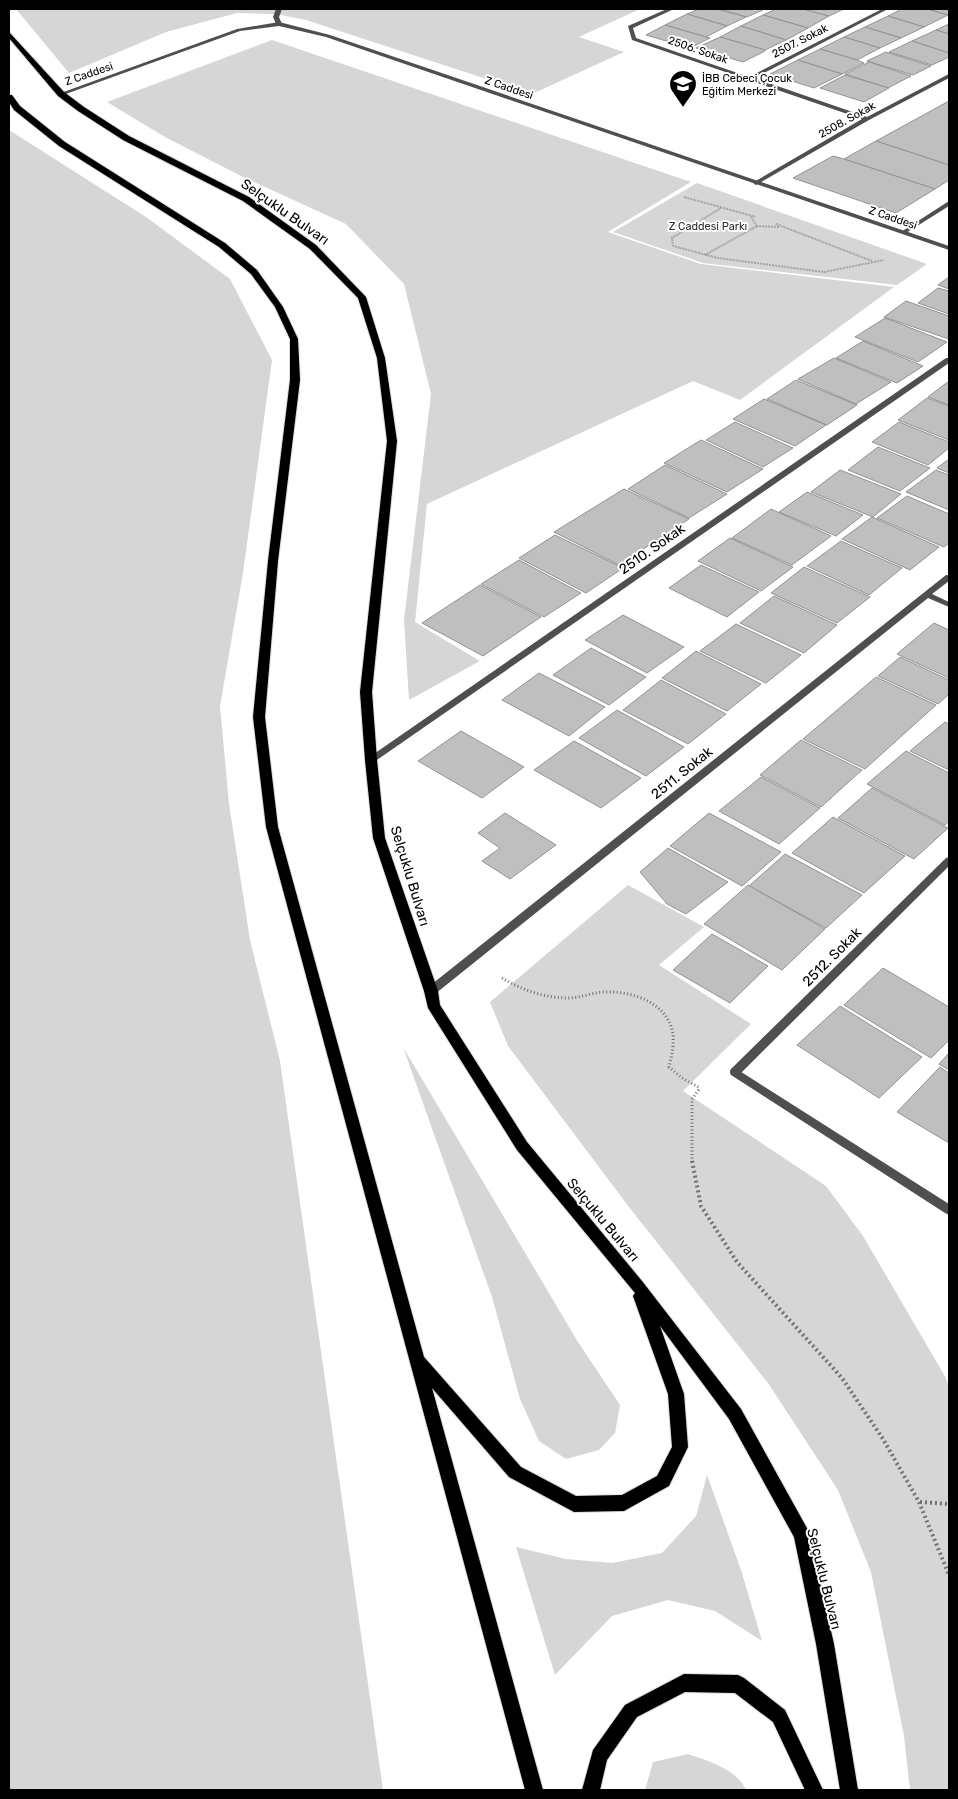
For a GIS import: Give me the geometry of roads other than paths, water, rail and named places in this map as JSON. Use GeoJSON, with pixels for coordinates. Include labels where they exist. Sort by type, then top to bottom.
{"type":"FeatureCollection","features":[{"type":"Feature","properties":{"kind":"main road","name":"Selçuklu Bulvarı"},"geometry":{"type":"LineString","coordinates":[[9,34],[61,94],[126,138],[246,199],[313,247],[362,297],[380,358],[392,441],[366,692],[371,760],[379,838],[433,1005],[522,1146],[637,1285],[734,1414],[802,1535],[825,1644],[850,1790]]}},
{"type":"Feature","properties":{"kind":"main road"},"geometry":{"type":"LineString","coordinates":[[9,97],[17,108],[62,144],[222,245],[254,272],[279,307],[294,339],[295,380],[273,561],[259,717],[272,827],[534,1790]]}},
{"type":"Feature","properties":{"kind":"main road"},"geometry":{"type":"LineString","coordinates":[[417,1359],[515,1472],[574,1504],[624,1503],[663,1481],[680,1447],[676,1394],[637,1285]]}},
{"type":"Feature","properties":{"kind":"main road"},"geometry":{"type":"LineString","coordinates":[[591,1790],[599,1756],[631,1711],[684,1684],[738,1684],[779,1716],[814,1790]]}},
{"type":"Feature","properties":{"kind":"street"},"geometry":{"type":"LineString","coordinates":[[279,9],[276,17],[279,24]]}},
{"type":"Feature","properties":{"kind":"street","name":"2506. Sokak"},"geometry":{"type":"LineString","coordinates":[[671,9],[630,27],[634,39],[868,119]]}},
{"type":"Feature","properties":{"kind":"street","name":"2507. Sokak"},"geometry":{"type":"LineString","coordinates":[[751,78],[886,9]]}},
{"type":"Feature","properties":{"kind":"street","name":"Z Caddesi"},"geometry":{"type":"LineString","coordinates":[[61,94],[239,30],[279,24],[328,36],[949,248]]}},
{"type":"Feature","properties":{"kind":"street","name":"2508. Sokak"},"geometry":{"type":"LineString","coordinates":[[756,183],[868,119],[949,76]]}},
{"type":"Feature","properties":{"kind":"street"},"geometry":{"type":"LineString","coordinates":[[904,232],[949,203]]}},
{"type":"Feature","properties":{"kind":"street","name":"2510. Sokak"},"geometry":{"type":"LineString","coordinates":[[371,760],[949,360]]}},
{"type":"Feature","properties":{"kind":"street","name":"2511. Sokak"},"geometry":{"type":"LineString","coordinates":[[430,991],[949,577]]}},
{"type":"Feature","properties":{"kind":"street"},"geometry":{"type":"LineString","coordinates":[[927,595],[949,605]]}},
{"type":"Feature","properties":{"kind":"street","name":"2512. Sokak"},"geometry":{"type":"LineString","coordinates":[[949,860],[735,1072],[949,1210]]}},
{"type":"Feature","properties":{"kind":"place","name":"İBB Cebeci Çocuk Eğitim Merkezi"},"geometry":{"type":"Point","coordinates":[683,108]}},
{"type":"Feature","properties":{"kind":"park label","name":"Z Caddesi Parkı"},"geometry":{"type":"Point","coordinates":[708,226]}}]}
